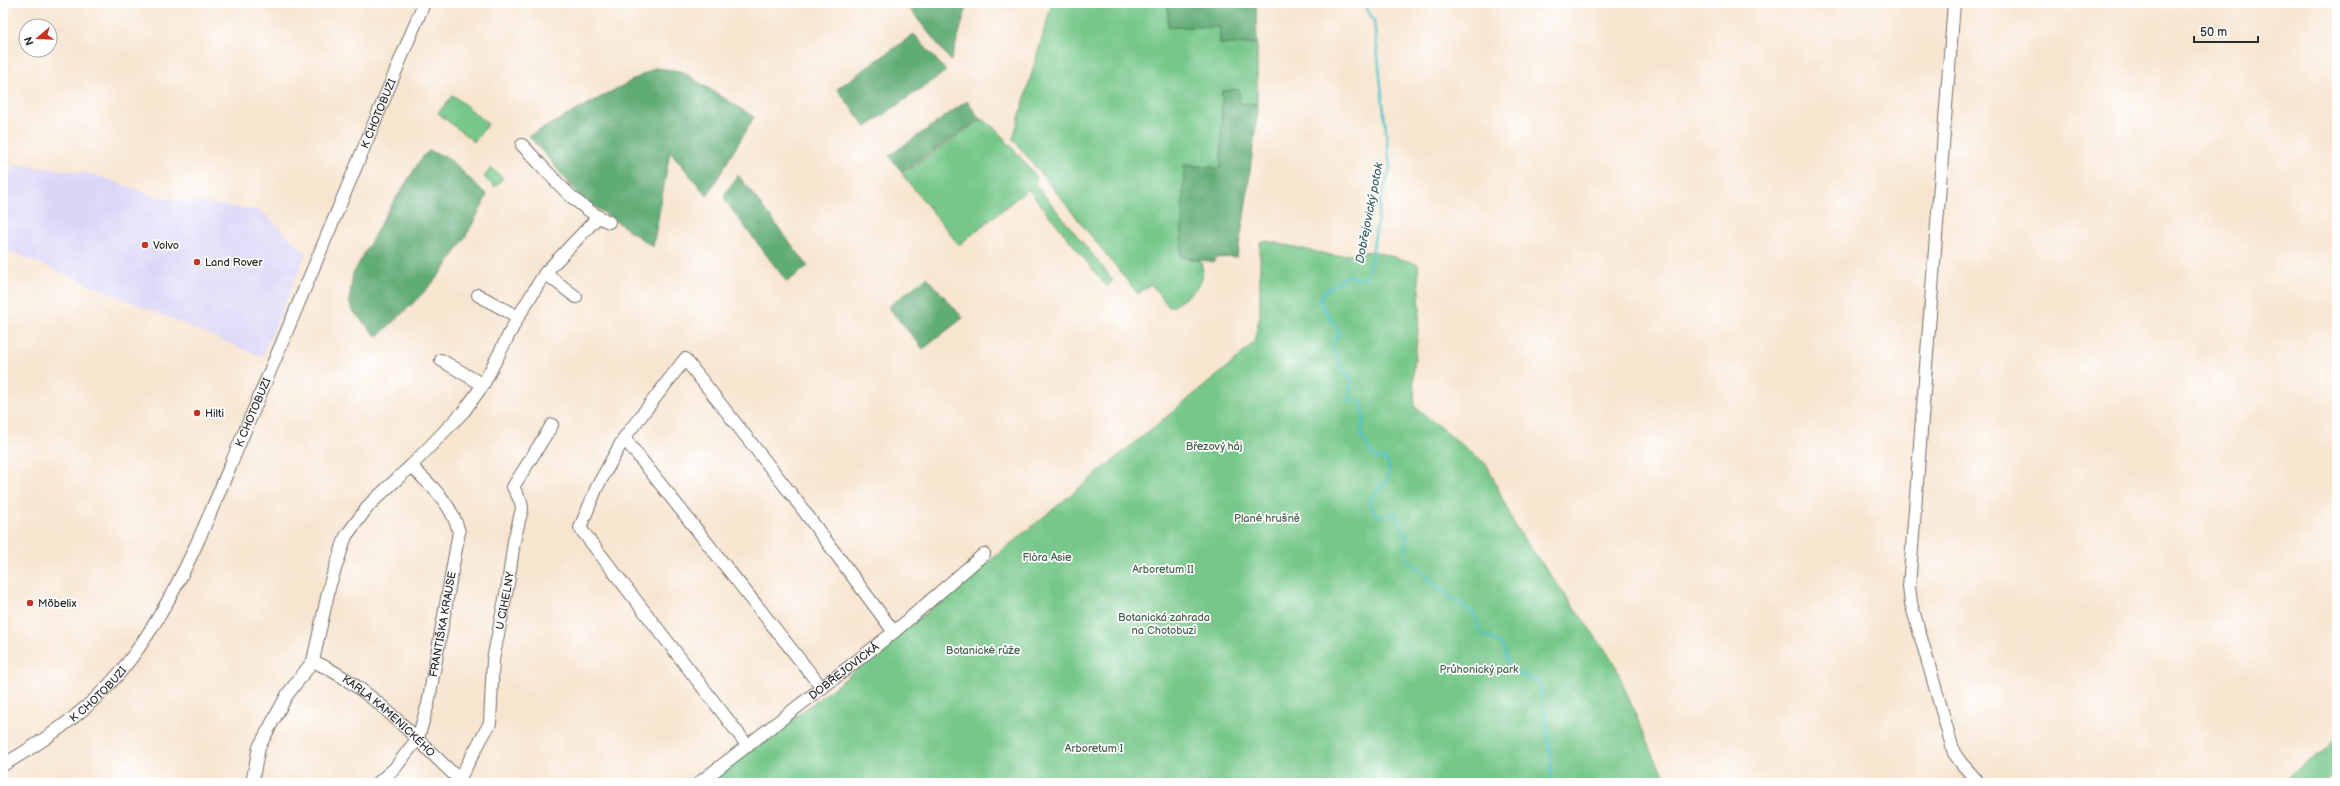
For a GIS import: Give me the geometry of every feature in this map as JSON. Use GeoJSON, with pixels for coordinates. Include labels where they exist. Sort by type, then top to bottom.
{"type":"FeatureCollection","features":[{"type":"Feature","properties":{"kind":"street","name":"K CHOTOBUZI"},"geometry":{"type":"LineString","coordinates":[[3,765],[51,735],[80,712],[106,687],[130,659],[164,610],[219,492],[424,3]]}},
{"type":"Feature","properties":{"kind":"street"},"geometry":{"type":"LineString","coordinates":[[1954,3],[1909,595],[1954,753],[1978,783]]}},
{"type":"Feature","properties":{"kind":"street"},"geometry":{"type":"LineString","coordinates":[[522,145],[566,192],[598,217],[610,222]]}},
{"type":"Feature","properties":{"kind":"street"},"geometry":{"type":"LineString","coordinates":[[252,783],[259,747],[287,695],[312,661],[330,584],[346,536],[370,504],[411,466],[464,412],[484,385],[518,317],[544,273],[598,217]]}},
{"type":"Feature","properties":{"kind":"street"},"geometry":{"type":"LineString","coordinates":[[544,273],[576,296]]}},
{"type":"Feature","properties":{"kind":"street"},"geometry":{"type":"LineString","coordinates":[[478,295],[518,317]]}},
{"type":"Feature","properties":{"kind":"street"},"geometry":{"type":"LineString","coordinates":[[748,746],[580,528],[596,487],[624,438],[685,359],[792,495],[894,632]]}},
{"type":"Feature","properties":{"kind":"street"},"geometry":{"type":"LineString","coordinates":[[441,360],[484,385]]}},
{"type":"Feature","properties":{"kind":"street","name":"U CIHELNY"},"geometry":{"type":"LineString","coordinates":[[460,782],[490,723],[493,660],[508,584],[514,541],[522,508],[521,502],[513,487],[552,426]]}},
{"type":"Feature","properties":{"kind":"street"},"geometry":{"type":"LineString","coordinates":[[624,438],[822,688]]}},
{"type":"Feature","properties":{"kind":"street","name":"FRANTIŠKA KRAUSE"},"geometry":{"type":"LineString","coordinates":[[378,783],[395,768],[418,738],[436,669],[459,532],[455,515],[445,500],[411,466]]}},
{"type":"Feature","properties":{"kind":"street","name":"DOBŘEJOVICKÁ"},"geometry":{"type":"LineString","coordinates":[[699,783],[894,632],[984,554]]}},
{"type":"Feature","properties":{"kind":"street","name":"KARLA KAMENICKÉHO"},"geometry":{"type":"LineString","coordinates":[[312,661],[335,671],[368,693],[418,738],[460,782]]}},
{"type":"Feature","properties":{"kind":"shaded area"},"geometry":{"type":"Polygon","coordinates":[[[14,164],[93,174],[160,198],[260,210],[306,253],[262,357],[3,248],[3,189],[14,164]]]}},
{"type":"Feature","properties":{"kind":"green space"},"geometry":{"type":"Polygon","coordinates":[[[905,3],[968,3],[951,61],[905,3]]]}},
{"type":"Feature","properties":{"kind":"green space"},"geometry":{"type":"Polygon","coordinates":[[[1052,3],[1168,3],[1168,27],[1220,27],[1220,44],[1257,44],[1257,104],[1240,103],[1222,91],[1221,168],[1184,165],[1181,257],[1200,261],[1202,276],[1197,288],[1174,306],[1169,307],[1151,284],[1138,294],[1013,139],[1052,3]]]}},
{"type":"Feature","properties":{"kind":"green space"},"geometry":{"type":"Polygon","coordinates":[[[1168,3],[1256,3],[1257,44],[1220,44],[1220,27],[1168,27],[1168,3]]]}},
{"type":"Feature","properties":{"kind":"green space"},"geometry":{"type":"Polygon","coordinates":[[[914,34],[946,71],[866,127],[837,89],[914,34]]]}},
{"type":"Feature","properties":{"kind":"green space"},"geometry":{"type":"Polygon","coordinates":[[[655,68],[681,71],[754,117],[707,196],[670,151],[653,247],[581,197],[529,136],[655,68]]]}},
{"type":"Feature","properties":{"kind":"green space"},"geometry":{"type":"Polygon","coordinates":[[[1239,89],[1240,103],[1258,104],[1258,109],[1244,218],[1237,257],[1215,258],[1214,262],[1181,257],[1184,165],[1221,168],[1222,91],[1239,89]]]}},
{"type":"Feature","properties":{"kind":"green space"},"geometry":{"type":"Polygon","coordinates":[[[453,95],[488,124],[474,142],[438,113],[453,95]]]}},
{"type":"Feature","properties":{"kind":"green space"},"geometry":{"type":"Polygon","coordinates":[[[967,101],[980,119],[902,172],[889,156],[967,101]]]}},
{"type":"Feature","properties":{"kind":"green space"},"geometry":{"type":"Polygon","coordinates":[[[982,119],[997,130],[1037,177],[1035,184],[1113,280],[1107,287],[1028,189],[959,245],[902,174],[982,119]]]}},
{"type":"Feature","properties":{"kind":"green space"},"geometry":{"type":"Polygon","coordinates":[[[429,151],[447,157],[487,195],[467,233],[444,269],[421,296],[377,337],[352,310],[349,301],[353,274],[386,214],[423,156],[429,151]]]}},
{"type":"Feature","properties":{"kind":"green space"},"geometry":{"type":"Polygon","coordinates":[[[491,168],[503,178],[495,187],[484,177],[491,168]]]}},
{"type":"Feature","properties":{"kind":"green space"},"geometry":{"type":"Polygon","coordinates":[[[738,175],[808,266],[787,282],[726,202],[724,195],[738,175]]]}},
{"type":"Feature","properties":{"kind":"green space"},"geometry":{"type":"Polygon","coordinates":[[[1267,241],[1335,256],[1373,251],[1418,264],[1420,311],[1413,376],[1415,407],[1487,465],[1516,528],[1614,662],[1653,757],[1671,783],[708,783],[841,682],[1235,361],[1254,342],[1260,315],[1260,243],[1267,241]]]}},
{"type":"Feature","properties":{"kind":"green space"},"geometry":{"type":"Polygon","coordinates":[[[927,277],[963,318],[923,349],[888,307],[927,277]]]}},
{"type":"Feature","properties":{"kind":"green space"},"geometry":{"type":"Polygon","coordinates":[[[2337,736],[2337,768],[2326,783],[2284,783],[2296,771],[2326,750],[2337,736]]]}},
{"type":"Feature","properties":{"kind":"waterway","name":"Dobřejovický potok"},"geometry":{"type":"LineString","coordinates":[[1364,3],[1374,21],[1390,168],[1380,203],[1371,261],[1366,277],[1359,279],[1349,275],[1345,277],[1326,291],[1321,297],[1321,302],[1323,308],[1336,326],[1339,334],[1332,343],[1337,360],[1352,381],[1348,400],[1351,402],[1354,399],[1359,400],[1363,409],[1361,435],[1375,458],[1384,459],[1388,463],[1389,469],[1387,479],[1382,487],[1370,499],[1371,508],[1382,517],[1390,513],[1395,514],[1406,534],[1406,554],[1408,562],[1420,568],[1432,583],[1475,614],[1479,631],[1501,645],[1505,651],[1509,667],[1514,672],[1537,681],[1540,684],[1551,756],[1550,783]]}},
{"type":"Feature","properties":{"kind":"place","name":"Volvo"},"geometry":{"type":"Point","coordinates":[145,245]}},
{"type":"Feature","properties":{"kind":"place","name":"Land Rover"},"geometry":{"type":"Point","coordinates":[197,262]}},
{"type":"Feature","properties":{"kind":"place","name":"Hilti"},"geometry":{"type":"Point","coordinates":[197,413]}},
{"type":"Feature","properties":{"kind":"place","name":"Möbelix"},"geometry":{"type":"Point","coordinates":[30,603]}},
{"type":"Feature","properties":{"kind":"park label","name":"Březový háj"},"geometry":{"type":"Point","coordinates":[1214,446]}},
{"type":"Feature","properties":{"kind":"park label","name":"Plané hrušně"},"geometry":{"type":"Point","coordinates":[1267,518]}},
{"type":"Feature","properties":{"kind":"park label","name":"Flóra Asie"},"geometry":{"type":"Point","coordinates":[1047,557]}},
{"type":"Feature","properties":{"kind":"park label","name":"Arboretum II"},"geometry":{"type":"Point","coordinates":[1163,569]}},
{"type":"Feature","properties":{"kind":"park label","name":"Botanická zahrada na Chotobuzi"},"geometry":{"type":"Point","coordinates":[1164,623]}},
{"type":"Feature","properties":{"kind":"park label","name":"Botanické růže"},"geometry":{"type":"Point","coordinates":[983,650]}},
{"type":"Feature","properties":{"kind":"park label","name":"Průhonický park"},"geometry":{"type":"Point","coordinates":[1479,669]}},
{"type":"Feature","properties":{"kind":"park label","name":"Arboretum I"},"geometry":{"type":"Point","coordinates":[1094,748]}}]}
